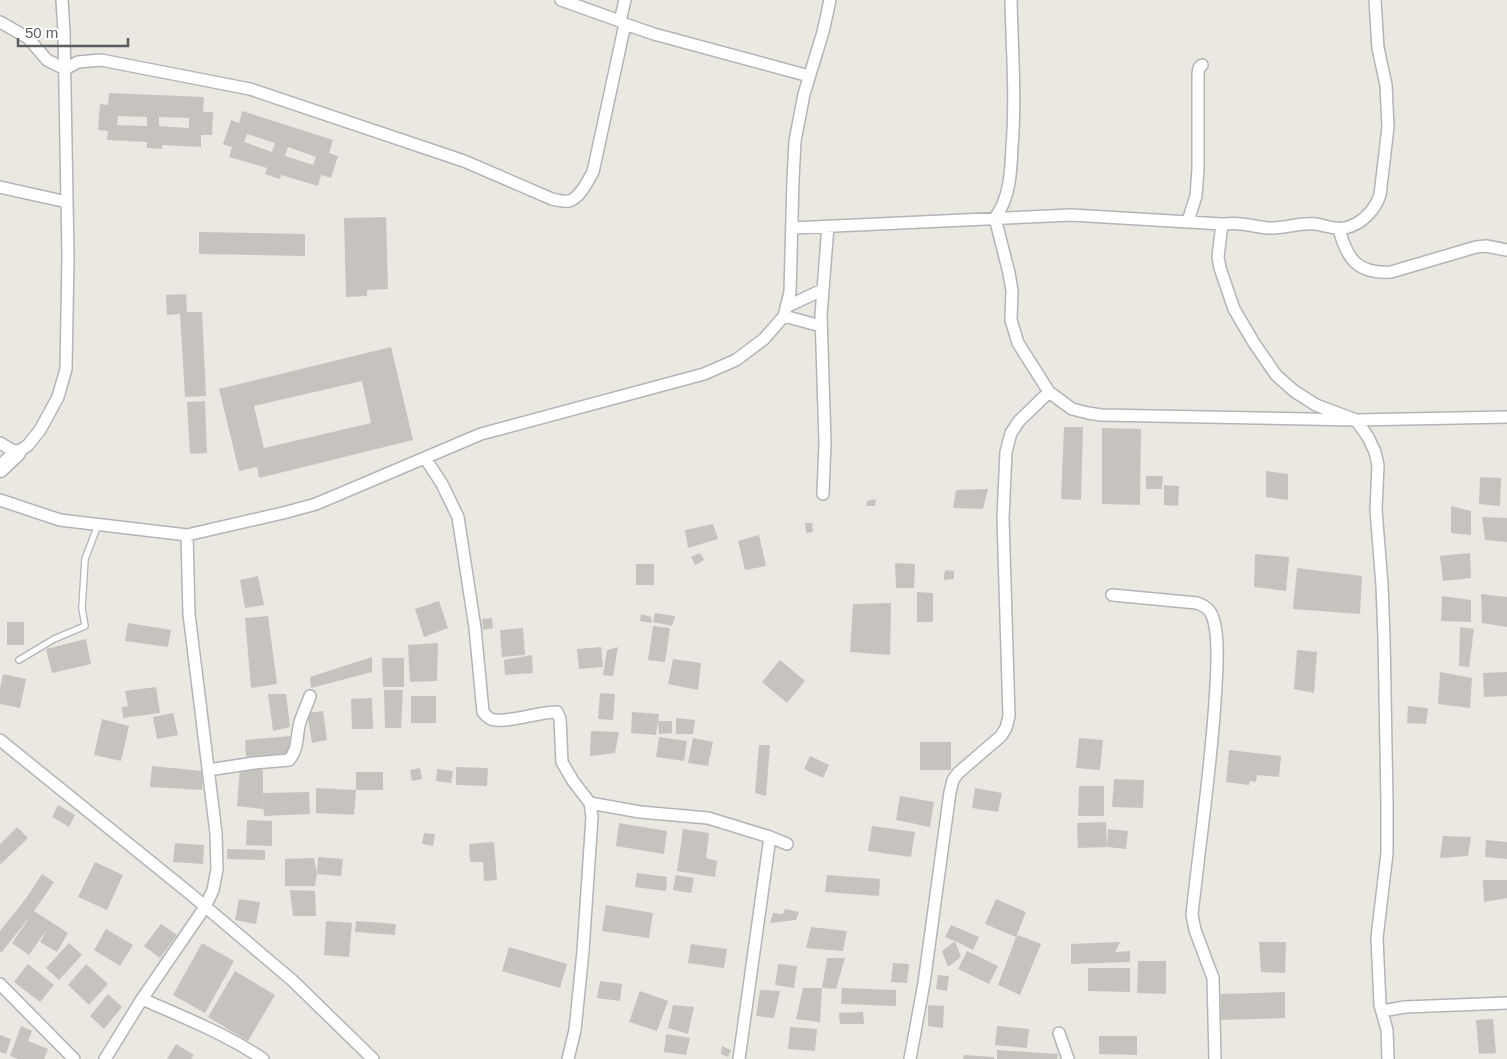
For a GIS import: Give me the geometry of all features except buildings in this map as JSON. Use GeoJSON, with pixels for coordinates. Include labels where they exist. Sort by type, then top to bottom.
{"type":"FeatureCollection","features":[{"type":"Feature","properties":{"kind":"street"},"geometry":{"type":"LineString","coordinates":[[0,469],[28,445],[43,424],[58,396],[66,369],[68,258],[62,0]]}},
{"type":"Feature","properties":{"kind":"street"},"geometry":{"type":"LineString","coordinates":[[561,0],[654,34],[809,76]]}},
{"type":"Feature","properties":{"kind":"street"},"geometry":{"type":"LineString","coordinates":[[65,69],[78,62],[101,60],[250,89],[464,161],[552,199],[571,200],[580,193],[592,172],[623,23],[625,0]]}},
{"type":"Feature","properties":{"kind":"street"},"geometry":{"type":"LineString","coordinates":[[785,312],[790,292],[795,141],[804,94],[823,32],[830,0]]}},
{"type":"Feature","properties":{"kind":"street"},"geometry":{"type":"LineString","coordinates":[[995,218],[1002,209],[1011,170],[1015,84],[1012,0]]}},
{"type":"Feature","properties":{"kind":"street"},"geometry":{"type":"LineString","coordinates":[[792,228],[1072,215],[1240,224],[1268,228],[1302,224],[1339,228],[1353,225],[1370,214],[1377,205],[1380,195],[1388,127],[1386,85],[1378,48],[1375,0]]}},
{"type":"Feature","properties":{"kind":"street"},"geometry":{"type":"LineString","coordinates":[[0,22],[28,38],[47,60],[65,69]]}},
{"type":"Feature","properties":{"kind":"street"},"geometry":{"type":"LineString","coordinates":[[1188,221],[1196,196],[1198,169],[1198,74],[1199,68],[1202,65]]}},
{"type":"Feature","properties":{"kind":"street"},"geometry":{"type":"LineString","coordinates":[[0,187],[67,202]]}},
{"type":"Feature","properties":{"kind":"street"},"geometry":{"type":"LineString","coordinates":[[995,218],[1009,273],[1012,291],[1011,320],[1018,343],[1049,392],[1072,409],[1101,414],[1356,420],[1507,417]]}},
{"type":"Feature","properties":{"kind":"street"},"geometry":{"type":"LineString","coordinates":[[1222,224],[1218,258],[1220,268],[1234,309],[1270,367],[1294,391],[1316,404],[1356,420],[1372,444],[1378,464],[1376,510],[1382,585],[1388,802],[1386,853],[1377,938],[1380,1005],[1387,1030],[1388,1059]]}},
{"type":"Feature","properties":{"kind":"street"},"geometry":{"type":"LineString","coordinates":[[823,494],[825,442],[821,326],[822,290],[828,226]]}},
{"type":"Feature","properties":{"kind":"street"},"geometry":{"type":"LineString","coordinates":[[1339,228],[1343,244],[1350,257],[1358,266],[1379,273],[1391,272],[1476,247],[1486,246],[1507,250]]}},
{"type":"Feature","properties":{"kind":"street"},"geometry":{"type":"LineString","coordinates":[[0,500],[60,520],[187,535],[282,513],[316,504],[481,434],[704,374],[736,360],[764,340],[785,312],[822,290]]}},
{"type":"Feature","properties":{"kind":"street"},"geometry":{"type":"LineString","coordinates":[[785,312],[821,326]]}},
{"type":"Feature","properties":{"kind":"street"},"geometry":{"type":"LineString","coordinates":[[910,1059],[924,983],[953,780],[958,773],[1001,736],[1006,728],[1009,716],[1003,518],[1006,452],[1011,433],[1019,420],[1049,392]]}},
{"type":"Feature","properties":{"kind":"street"},"geometry":{"type":"LineString","coordinates":[[0,443],[17,454]]}},
{"type":"Feature","properties":{"kind":"street"},"geometry":{"type":"LineString","coordinates":[[425,458],[442,484],[458,517],[475,628],[483,712],[488,718],[502,720],[557,712],[560,719],[562,762],[573,781],[590,802],[592,817],[583,951],[575,1030],[568,1059]]}},
{"type":"Feature","properties":{"kind":"street"},"geometry":{"type":"LineString","coordinates":[[105,1059],[142,999],[204,907],[213,890],[217,869],[216,833],[189,614],[187,535]]}},
{"type":"Feature","properties":{"kind":"street"},"geometry":{"type":"LineString","coordinates":[[1112,596],[1197,604],[1206,607],[1213,617],[1216,630],[1217,673],[1214,720],[1192,915],[1195,930],[1213,978],[1215,1059]]}},
{"type":"Feature","properties":{"kind":"street"},"geometry":{"type":"LineString","coordinates":[[208,770],[254,762],[289,760],[293,756],[296,747],[300,723],[310,696]]}},
{"type":"Feature","properties":{"kind":"street"},"geometry":{"type":"LineString","coordinates":[[0,740],[292,980],[372,1059]]}},
{"type":"Feature","properties":{"kind":"street"},"geometry":{"type":"LineString","coordinates":[[590,802],[640,812],[708,818],[787,844]]}},
{"type":"Feature","properties":{"kind":"street"},"geometry":{"type":"LineString","coordinates":[[739,1059],[770,837]]}},
{"type":"Feature","properties":{"kind":"street"},"geometry":{"type":"LineString","coordinates":[[0,984],[74,1059]]}},
{"type":"Feature","properties":{"kind":"street"},"geometry":{"type":"LineString","coordinates":[[142,999],[193,1021],[263,1059]]}},
{"type":"Feature","properties":{"kind":"street"},"geometry":{"type":"LineString","coordinates":[[1382,1011],[1405,1007],[1507,1003]]}},
{"type":"Feature","properties":{"kind":"street"},"geometry":{"type":"LineString","coordinates":[[1058,1033],[1068,1059]]}},
{"type":"Feature","properties":{"kind":"lane"},"geometry":{"type":"LineString","coordinates":[[19,660],[54,639],[85,626],[82,608],[85,559],[98,525]]}}]}
